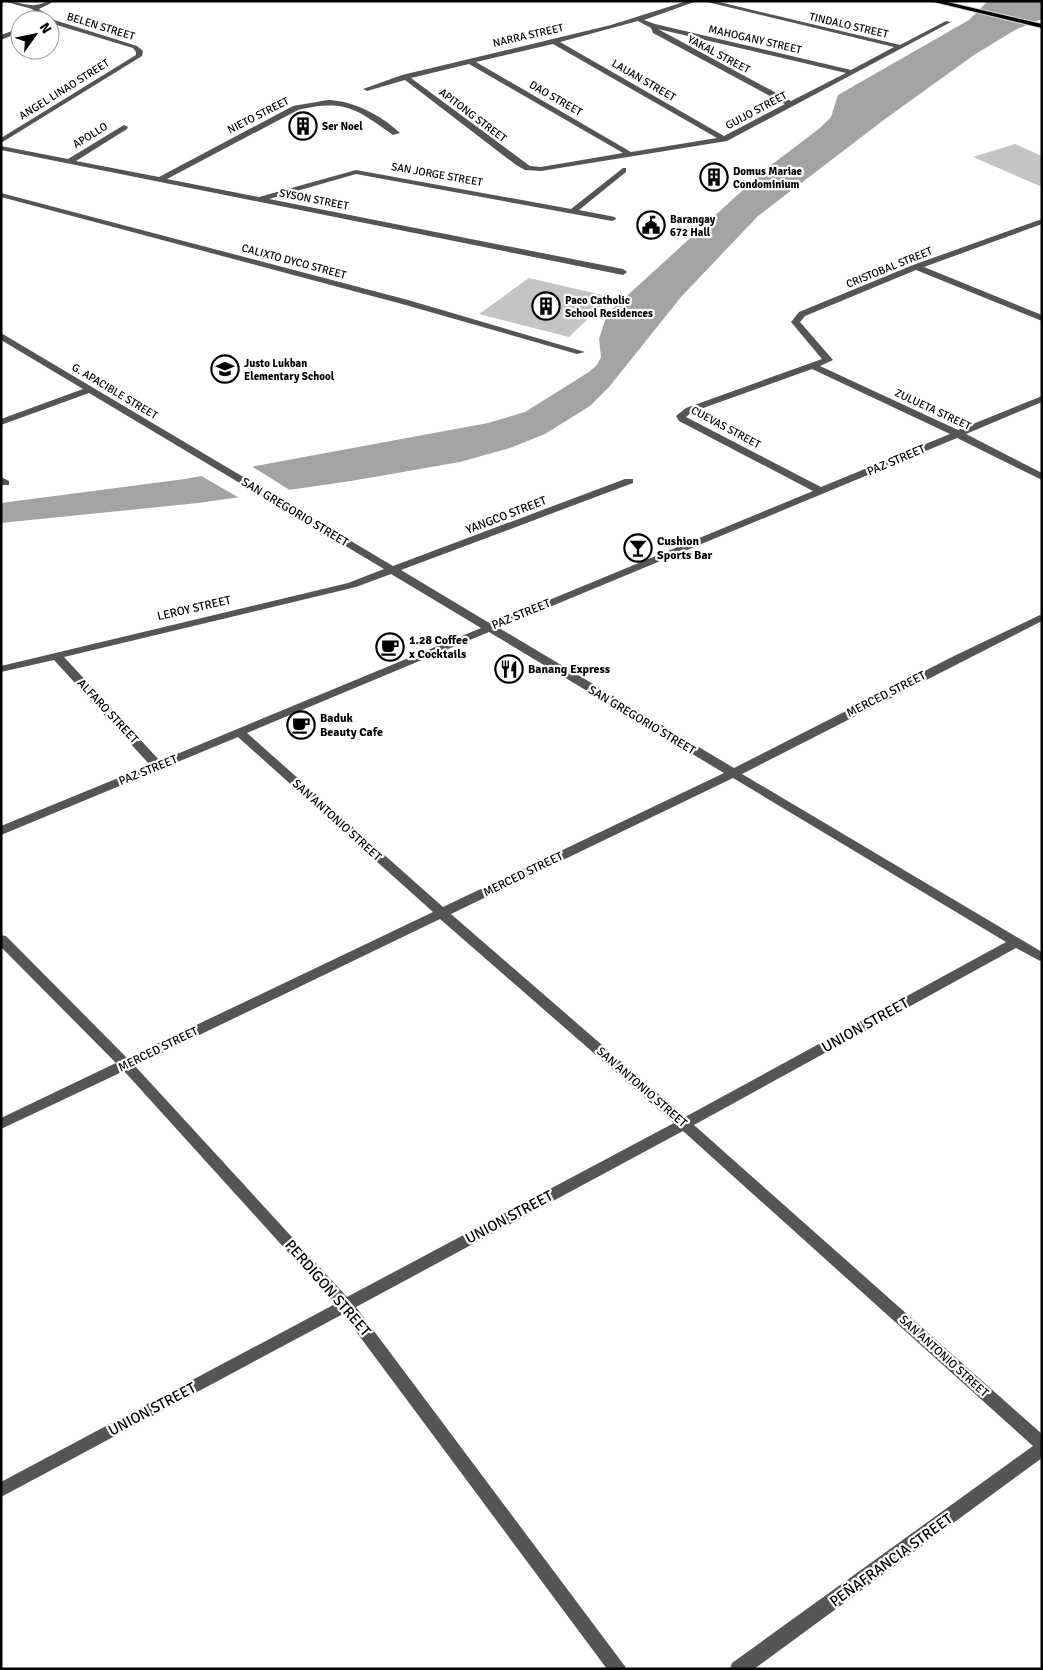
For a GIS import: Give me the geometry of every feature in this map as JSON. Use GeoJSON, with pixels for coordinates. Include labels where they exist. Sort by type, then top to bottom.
{"type":"FeatureCollection","features":[{"type":"Feature","properties":{"kind":"main road"},"geometry":{"type":"LineString","coordinates":[[933,1],[1039,25]]}},
{"type":"Feature","properties":{"kind":"street","name":"BELEN STREET"},"geometry":{"type":"LineString","coordinates":[[6,1],[36,10]]}},
{"type":"Feature","properties":{"kind":"street"},"geometry":{"type":"LineString","coordinates":[[34,8],[52,1]]}},
{"type":"Feature","properties":{"kind":"street","name":"NARRA STREET"},"geometry":{"type":"LineString","coordinates":[[367,89],[405,77],[641,21],[694,1]]}},
{"type":"Feature","properties":{"kind":"street","name":"TINDALO STREET"},"geometry":{"type":"LineString","coordinates":[[706,1],[901,47]]}},
{"type":"Feature","properties":{"kind":"street","name":"YAKAL STREET"},"geometry":{"type":"LineString","coordinates":[[641,21],[653,26],[655,32],[791,104]]}},
{"type":"Feature","properties":{"kind":"street","name":"GUIJO STREET"},"geometry":{"type":"LineString","coordinates":[[528,168],[542,169],[724,140],[948,22]]}},
{"type":"Feature","properties":{"kind":"street","name":"BELEN STREET"},"geometry":{"type":"LineString","coordinates":[[60,24],[135,47],[140,51],[139,56]]}},
{"type":"Feature","properties":{"kind":"street","name":"MAHOGANY STREET"},"geometry":{"type":"LineString","coordinates":[[653,26],[852,72]]}},
{"type":"Feature","properties":{"kind":"street","name":"LAUAN STREET"},"geometry":{"type":"LineString","coordinates":[[553,41],[724,140]]}},
{"type":"Feature","properties":{"kind":"street","name":"ANGEL LINAO STREET"},"geometry":{"type":"LineString","coordinates":[[1,141],[139,56]]}},
{"type":"Feature","properties":{"kind":"street","name":"DAO STREET"},"geometry":{"type":"LineString","coordinates":[[470,61],[631,155]]}},
{"type":"Feature","properties":{"kind":"street","name":"APITONG STREET"},"geometry":{"type":"LineString","coordinates":[[405,77],[528,168]]}},
{"type":"Feature","properties":{"kind":"street","name":"NIETO STREET"},"geometry":{"type":"LineString","coordinates":[[159,180],[296,108],[320,102],[332,101],[354,105],[396,133]]}},
{"type":"Feature","properties":{"kind":"street","name":"APOLLO"},"geometry":{"type":"LineString","coordinates":[[69,162],[124,127]]}},
{"type":"Feature","properties":{"kind":"street","name":"SYSON STREET"},"geometry":{"type":"LineString","coordinates":[[1,148],[623,272]]}},
{"type":"Feature","properties":{"kind":"street"},"geometry":{"type":"LineString","coordinates":[[573,211],[623,170]]}},
{"type":"Feature","properties":{"kind":"street","name":"SAN JORGE STREET"},"geometry":{"type":"LineString","coordinates":[[260,200],[356,172],[612,219]]}},
{"type":"Feature","properties":{"kind":"street","name":"CALIXTO DYCO STREET"},"geometry":{"type":"LineString","coordinates":[[1,195],[405,302],[580,352]]}},
{"type":"Feature","properties":{"kind":"street","name":"CRISTOBAL STREET"},"geometry":{"type":"LineString","coordinates":[[828,360],[795,322],[797,318],[916,267],[1042,221]]}},
{"type":"Feature","properties":{"kind":"street"},"geometry":{"type":"LineString","coordinates":[[916,267],[1042,318]]}},
{"type":"Feature","properties":{"kind":"street","name":"G. APACIBLE STREET"},"geometry":{"type":"LineString","coordinates":[[1,336],[218,465]]}},
{"type":"Feature","properties":{"kind":"street","name":"CUEVAS STREET"},"geometry":{"type":"LineString","coordinates":[[820,491],[682,419],[681,416],[689,410],[828,360]]}},
{"type":"Feature","properties":{"kind":"street","name":"ZULUETA STREET"},"geometry":{"type":"LineString","coordinates":[[813,366],[958,434],[1042,477]]}},
{"type":"Feature","properties":{"kind":"street"},"geometry":{"type":"LineString","coordinates":[[1,422],[91,389]]}},
{"type":"Feature","properties":{"kind":"street","name":"PAZ STREET"},"geometry":{"type":"LineString","coordinates":[[1,830],[1042,399]]}},
{"type":"Feature","properties":{"kind":"street","name":"SAN GREGORIO STREET"},"geometry":{"type":"LineString","coordinates":[[218,465],[283,506],[1042,958]]}},
{"type":"Feature","properties":{"kind":"street","name":"YANGCO STREET"},"geometry":{"type":"LineString","coordinates":[[392,570],[629,481]]}},
{"type":"Feature","properties":{"kind":"street","name":"LEROY STREET"},"geometry":{"type":"LineString","coordinates":[[1,669],[352,585],[392,570]]}},
{"type":"Feature","properties":{"kind":"street","name":"MERCED STREET"},"geometry":{"type":"LineString","coordinates":[[1,1124],[732,774],[951,661],[1042,617]]}},
{"type":"Feature","properties":{"kind":"street","name":"ALFARO STREET"},"geometry":{"type":"LineString","coordinates":[[57,656],[158,766]]}},
{"type":"Feature","properties":{"kind":"street","name":"SAN ANTONIO STREET"},"geometry":{"type":"LineString","coordinates":[[239,732],[442,913],[684,1124],[1042,1444]]}},
{"type":"Feature","properties":{"kind":"street","name":"PERDIGON STREET"},"geometry":{"type":"LineString","coordinates":[[1,939],[126,1065],[345,1304],[618,1669]]}},
{"type":"Feature","properties":{"kind":"street","name":"UNION STREET"},"geometry":{"type":"LineString","coordinates":[[1,1490],[684,1124],[1015,942]]}},
{"type":"Feature","properties":{"kind":"street","name":"PEÑAFRANCIA STREET"},"geometry":{"type":"LineString","coordinates":[[739,1669],[1042,1450]]}},
{"type":"Feature","properties":{"kind":"shaded area"},"geometry":{"type":"Polygon","coordinates":[[[988,1],[1042,1],[1042,19],[1015,30],[974,55],[885,119],[758,216],[681,297],[609,387],[590,406],[545,434],[510,448],[460,462],[351,481],[198,503],[1,523],[1,503],[185,479],[488,423],[525,412],[597,365],[601,357],[599,339],[607,314],[766,169],[820,128],[831,117],[838,95],[969,20],[988,1]]]}},
{"type":"Feature","properties":{"kind":"pier"},"geometry":{"type":"Polygon","coordinates":[[[248,464],[293,492],[241,499],[198,474],[248,464]]]}},
{"type":"Feature","properties":{"kind":"building"},"geometry":{"type":"Polygon","coordinates":[[[1015,144],[1042,156],[1042,187],[973,157],[1015,144]]]}},
{"type":"Feature","properties":{"kind":"building","name":"Paco Catholic School Residences"},"geometry":{"type":"Polygon","coordinates":[[[529,278],[611,297],[569,337],[479,314],[529,278]]]}},
{"type":"Feature","properties":{"kind":"place","name":"Ser Noel"},"geometry":{"type":"Point","coordinates":[303,126]}},
{"type":"Feature","properties":{"kind":"place","name":"Domus Mariae Condominium"},"geometry":{"type":"Point","coordinates":[714,177]}},
{"type":"Feature","properties":{"kind":"place","name":"Barangay 672 Hall"},"geometry":{"type":"Point","coordinates":[651,225]}},
{"type":"Feature","properties":{"kind":"place","name":"Paco Catholic School Residences"},"geometry":{"type":"Point","coordinates":[546,306]}},
{"type":"Feature","properties":{"kind":"place","name":"Justo Lukban Elementary School"},"geometry":{"type":"Point","coordinates":[225,369]}},
{"type":"Feature","properties":{"kind":"place","name":"Cushion Sports Bar"},"geometry":{"type":"Point","coordinates":[638,548]}},
{"type":"Feature","properties":{"kind":"place","name":"1.28 Coffee x Cocktails"},"geometry":{"type":"Point","coordinates":[390,647]}},
{"type":"Feature","properties":{"kind":"place","name":"Banang Express"},"geometry":{"type":"Point","coordinates":[509,669]}},
{"type":"Feature","properties":{"kind":"place","name":"Baduk Beauty Cafe"},"geometry":{"type":"Point","coordinates":[301,725]}}]}
